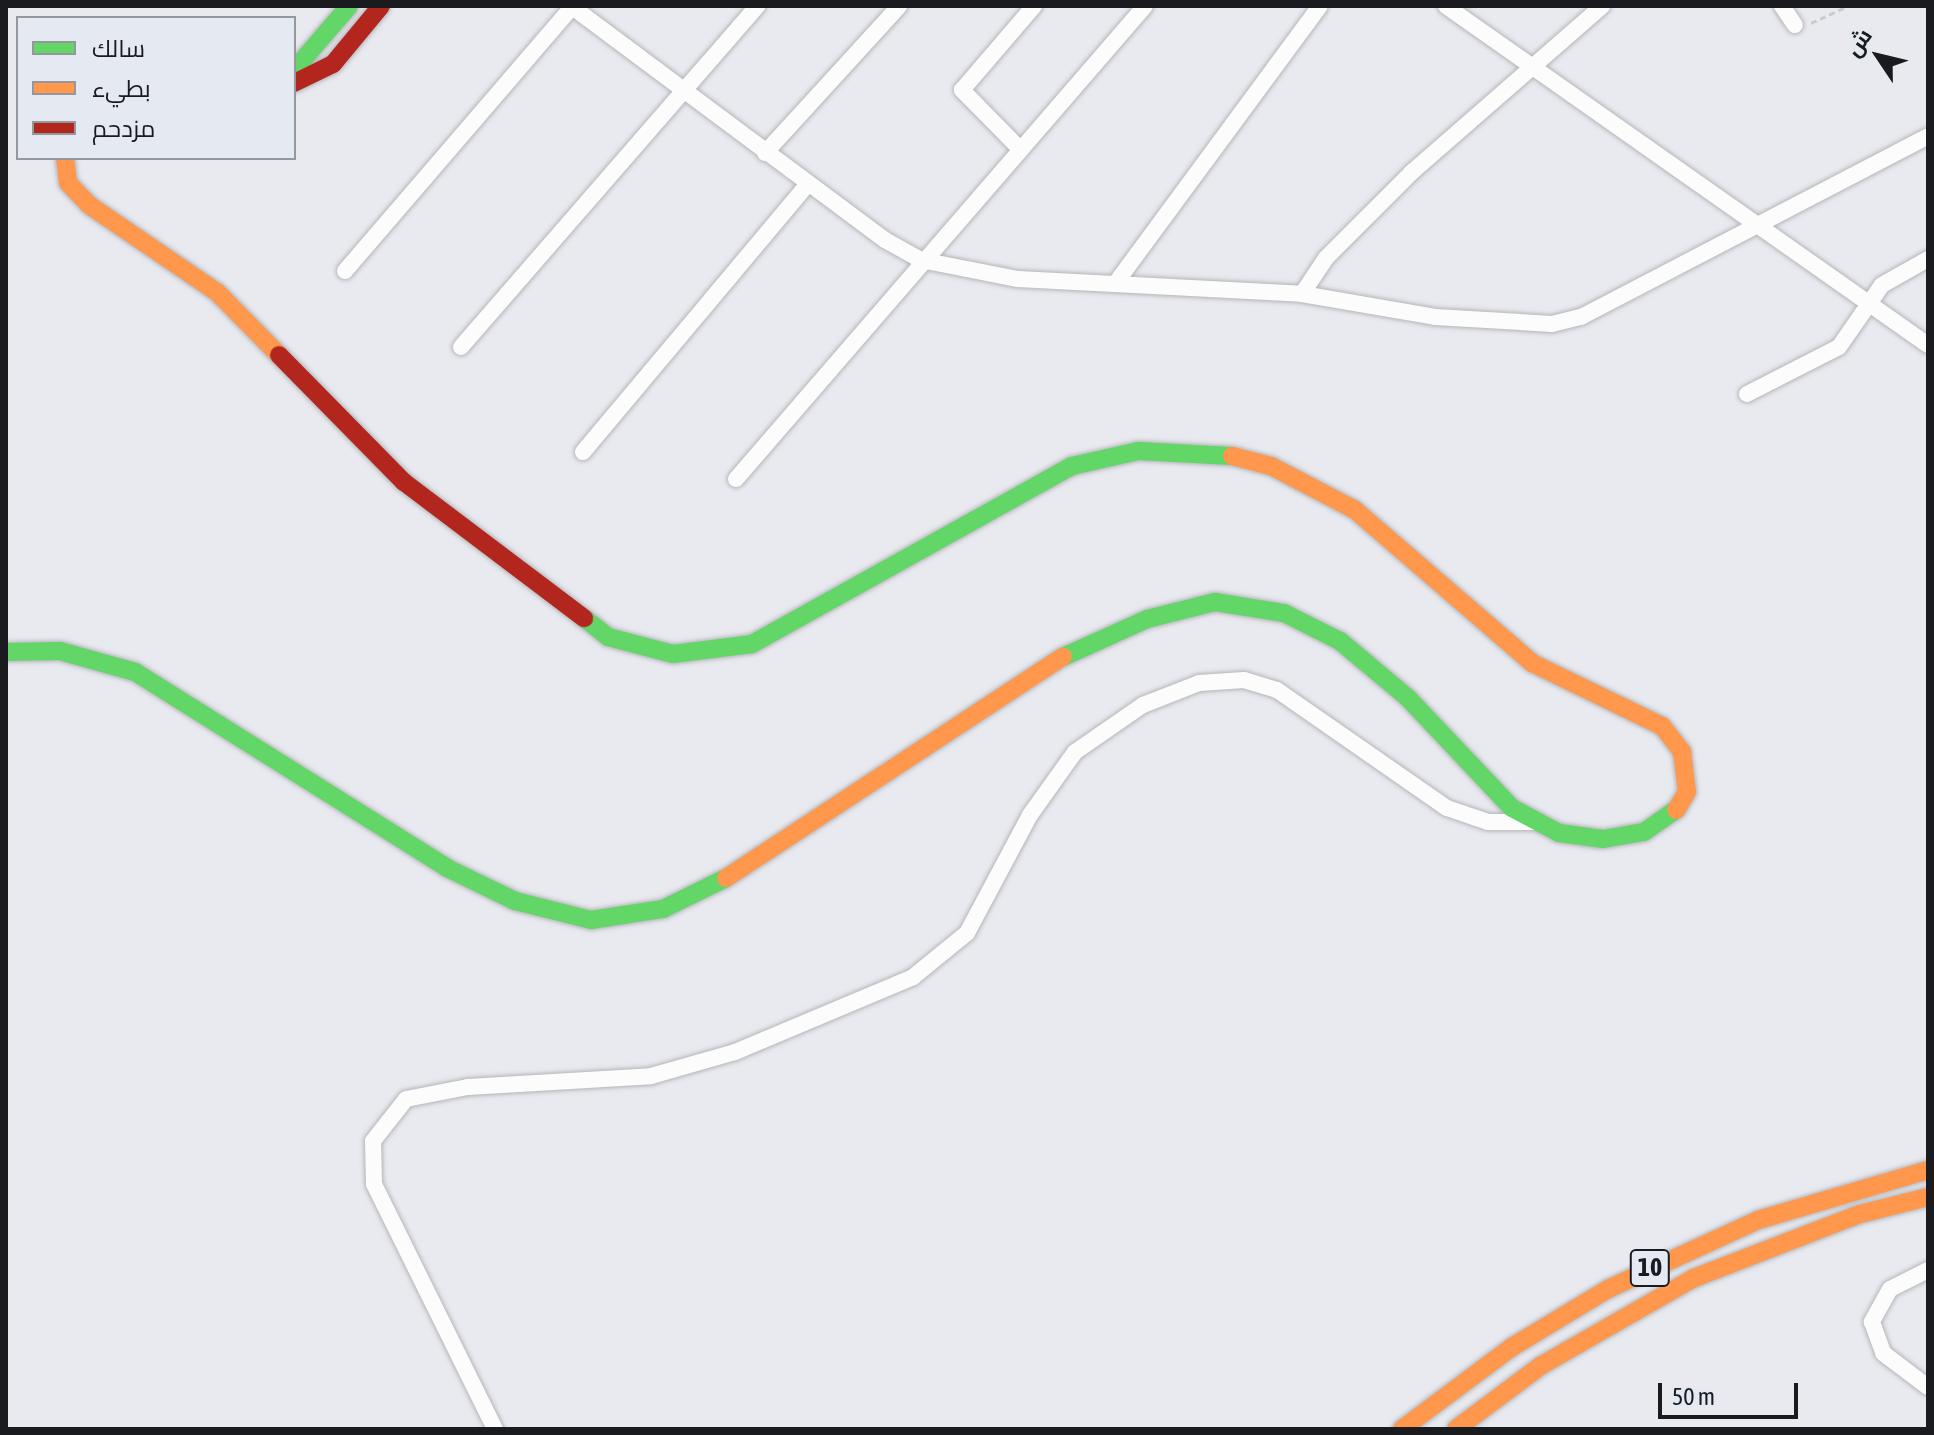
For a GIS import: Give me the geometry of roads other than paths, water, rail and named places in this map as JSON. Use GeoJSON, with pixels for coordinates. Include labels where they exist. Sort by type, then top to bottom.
{"type":"FeatureCollection","features":[{"type":"Feature","properties":{"kind":"main road"},"geometry":{"type":"LineString","coordinates":[[296,68],[349,6]]}},
{"type":"Feature","properties":{"kind":"main road"},"geometry":{"type":"LineString","coordinates":[[296,82],[348,48],[381,6]]}},
{"type":"Feature","properties":{"kind":"main road"},"geometry":{"type":"LineString","coordinates":[[328,32],[348,48]]}},
{"type":"Feature","properties":{"kind":"main road"},"geometry":{"type":"LineString","coordinates":[[6,652],[60,651],[135,672],[447,868],[515,901],[582,919],[637,916],[719,882],[1056,661],[1147,619],[1215,602],[1284,613],[1340,641],[1534,822],[1603,839],[1662,824],[1687,792],[1677,741],[1647,716],[1532,663],[1402,545],[1312,484],[1211,451],[1095,459],[1003,500],[752,644],[701,654],[649,651],[590,627],[404,482],[218,293],[77,194],[66,160]]}},
{"type":"Feature","properties":{"kind":"main road","name":"10"},"geometry":{"type":"LineString","coordinates":[[1402,1429],[1512,1347],[1608,1289],[1758,1220],[1928,1170]]}},
{"type":"Feature","properties":{"kind":"main road","name":"10"},"geometry":{"type":"LineString","coordinates":[[1456,1429],[1542,1365],[1694,1278],[1815,1229],[1928,1197]]}},
{"type":"Feature","properties":{"kind":"street"},"geometry":{"type":"LineString","coordinates":[[345,271],[572,6],[806,186],[921,260],[1018,279],[1302,294],[1435,317],[1552,324],[1581,317],[1757,222],[1928,136]]}},
{"type":"Feature","properties":{"kind":"street"},"geometry":{"type":"LineString","coordinates":[[461,347],[757,6]]}},
{"type":"Feature","properties":{"kind":"street"},"geometry":{"type":"LineString","coordinates":[[765,153],[899,6]]}},
{"type":"Feature","properties":{"kind":"street"},"geometry":{"type":"LineString","coordinates":[[1020,149],[962,90],[1034,6]]}},
{"type":"Feature","properties":{"kind":"street"},"geometry":{"type":"LineString","coordinates":[[736,479],[921,260],[1145,6]]}},
{"type":"Feature","properties":{"kind":"street"},"geometry":{"type":"LineString","coordinates":[[1115,284],[1320,6]]}},
{"type":"Feature","properties":{"kind":"street"},"geometry":{"type":"LineString","coordinates":[[1446,6],[1872,300],[1928,345]]}},
{"type":"Feature","properties":{"kind":"street"},"geometry":{"type":"LineString","coordinates":[[1302,294],[1369,214],[1528,65],[1602,6]]}},
{"type":"Feature","properties":{"kind":"street"},"geometry":{"type":"LineString","coordinates":[[1782,6],[1795,25]]}},
{"type":"Feature","properties":{"kind":"street"},"geometry":{"type":"LineString","coordinates":[[583,452],[806,186]]}},
{"type":"Feature","properties":{"kind":"street"},"geometry":{"type":"LineString","coordinates":[[1747,394],[1839,347],[1894,274],[1928,259]]}},
{"type":"Feature","properties":{"kind":"street"},"geometry":{"type":"LineString","coordinates":[[495,1429],[374,1184],[373,1141],[406,1099],[468,1087],[660,1074],[735,1052],[913,977],[967,933],[1030,815],[1075,752],[1143,705],[1199,683],[1244,680],[1277,690],[1447,808],[1488,822],[1534,822]]}},
{"type":"Feature","properties":{"kind":"street"},"geometry":{"type":"LineString","coordinates":[[1928,1270],[1890,1289],[1872,1322],[1883,1353],[1928,1387]]}}]}
